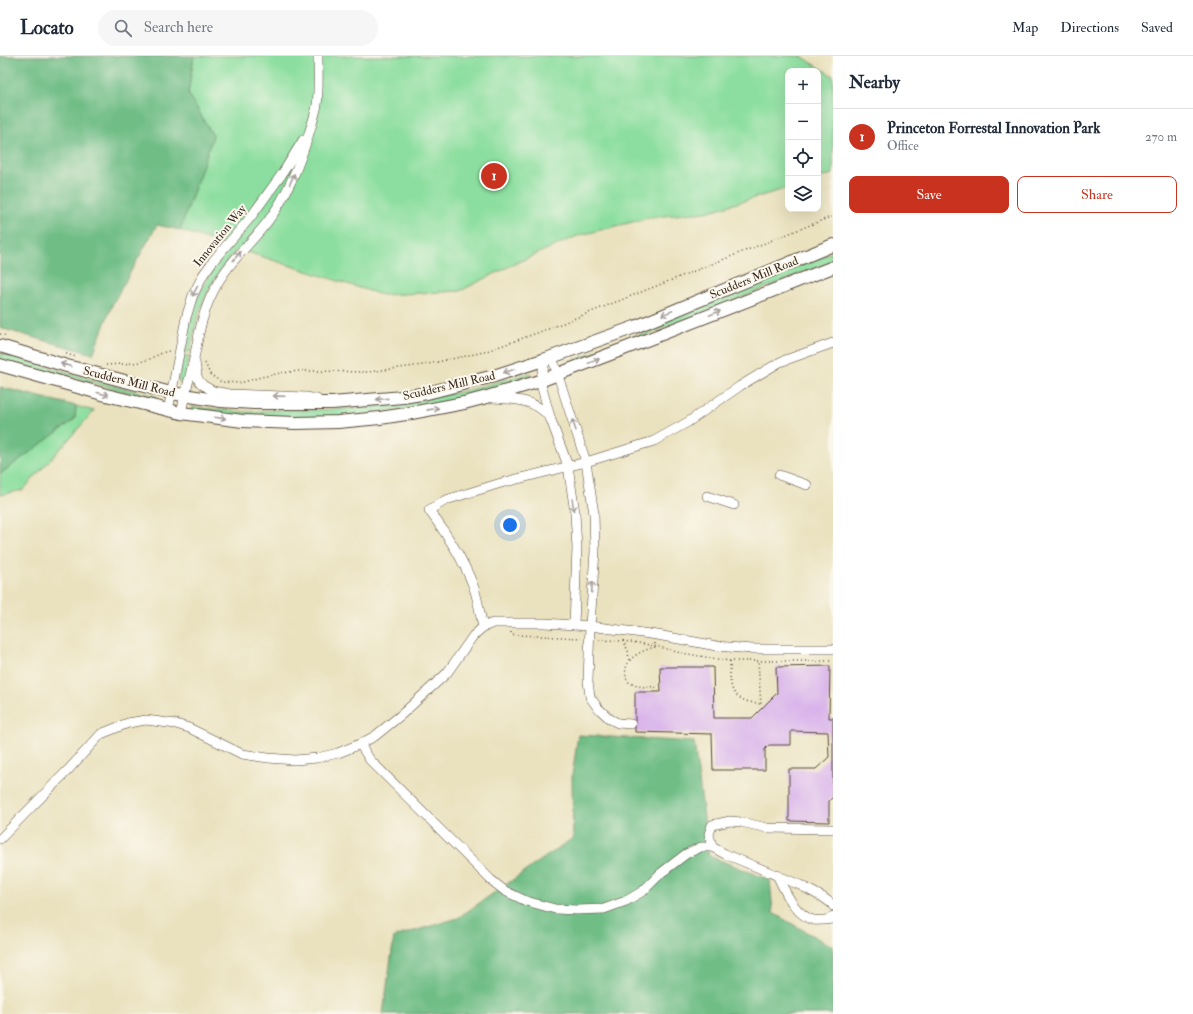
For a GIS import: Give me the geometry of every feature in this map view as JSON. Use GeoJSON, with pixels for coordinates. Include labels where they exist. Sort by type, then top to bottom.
{"type":"FeatureCollection","features":[{"type":"Feature","properties":{"kind":"main road","name":"Scudders Mill Road"},"geometry":{"type":"LineString","coordinates":[[4,341],[67,366],[184,396],[221,401],[254,403],[332,403],[369,401],[427,393],[494,376],[549,358],[635,327],[833,246]]}},
{"type":"Feature","properties":{"kind":"main road","name":"Scudders Mill Road"},"geometry":{"type":"LineString","coordinates":[[0,365],[106,395],[181,413],[243,421],[296,423],[338,422],[406,414],[451,406],[558,375],[833,267]]}},
{"type":"Feature","properties":{"kind":"street","name":"Innovation Way"},"geometry":{"type":"LineString","coordinates":[[195,355],[205,310],[214,290],[235,258],[274,213],[286,194],[301,157],[315,115],[317,102],[318,56]]}},
{"type":"Feature","properties":{"kind":"street","name":"Innovation Way"},"geometry":{"type":"LineString","coordinates":[[168,410],[178,352],[186,318],[193,296],[203,275],[250,218],[282,174],[310,129]]}},
{"type":"Feature","properties":{"kind":"street"},"geometry":{"type":"LineString","coordinates":[[260,204],[274,213]]}},
{"type":"Feature","properties":{"kind":"street"},"geometry":{"type":"LineString","coordinates":[[483,627],[474,588],[462,562],[452,543],[429,510],[446,500],[501,483],[586,462],[654,441],[688,422],[740,386],[780,362],[833,343]]}},
{"type":"Feature","properties":{"kind":"street"},"geometry":{"type":"LineString","coordinates":[[181,413],[195,355]]}},
{"type":"Feature","properties":{"kind":"street"},"geometry":{"type":"LineString","coordinates":[[195,355],[197,376],[202,385],[213,391],[230,394],[306,397],[332,403]]}},
{"type":"Feature","properties":{"kind":"street"},"geometry":{"type":"LineString","coordinates":[[549,358],[558,375],[586,462],[594,514],[595,551],[588,681],[590,697],[598,708],[610,719],[618,723],[632,724]]}},
{"type":"Feature","properties":{"kind":"street"},"geometry":{"type":"LineString","coordinates":[[549,358],[540,381],[551,420],[568,466],[575,513],[577,548],[574,625]]}},
{"type":"Feature","properties":{"kind":"street"},"geometry":{"type":"LineString","coordinates":[[486,397],[524,401],[539,407],[546,412],[551,420]]}},
{"type":"Feature","properties":{"kind":"street"},"geometry":{"type":"LineString","coordinates":[[779,475],[807,485]]}},
{"type":"Feature","properties":{"kind":"street"},"geometry":{"type":"LineString","coordinates":[[707,496],[734,505]]}},
{"type":"Feature","properties":{"kind":"street"},"geometry":{"type":"LineString","coordinates":[[0,839],[70,769],[101,734],[128,723],[146,720],[176,724],[189,728],[242,754],[268,758],[295,760],[317,758],[338,753],[360,744],[374,736],[401,715],[447,674],[473,636],[483,627],[493,622],[590,626],[657,635],[717,646],[752,649],[833,649]]}},
{"type":"Feature","properties":{"kind":"street"},"geometry":{"type":"LineString","coordinates":[[360,744],[370,760],[491,880],[505,891],[526,901],[555,909],[604,909],[626,901],[643,891],[660,873],[686,854],[700,847],[712,847],[725,854],[800,885],[824,898],[833,906]]}},
{"type":"Feature","properties":{"kind":"street"},"geometry":{"type":"LineString","coordinates":[[712,847],[708,834],[712,825],[730,820],[766,828],[833,829]]}},
{"type":"Feature","properties":{"kind":"street"},"geometry":{"type":"LineString","coordinates":[[777,875],[794,905],[804,915],[814,920],[832,919],[833,916]]}},
{"type":"Feature","properties":{"kind":"path"},"geometry":{"type":"LineString","coordinates":[[195,355],[201,356],[210,374],[214,378],[221,382],[240,383],[267,376],[299,371],[368,372],[423,365],[484,352],[548,329],[833,216]]}},
{"type":"Feature","properties":{"kind":"path"},"geometry":{"type":"LineString","coordinates":[[0,334],[4,341]]}},
{"type":"Feature","properties":{"kind":"path"},"geometry":{"type":"LineString","coordinates":[[60,352],[75,356]]}},
{"type":"Feature","properties":{"kind":"path"},"geometry":{"type":"LineString","coordinates":[[106,365],[125,364],[148,360],[163,352],[178,352]]}},
{"type":"Feature","properties":{"kind":"path"},"geometry":{"type":"LineString","coordinates":[[511,634],[623,641],[730,661],[833,661]]}},
{"type":"Feature","properties":{"kind":"path"},"geometry":{"type":"LineString","coordinates":[[623,641],[628,651],[629,662]]}},
{"type":"Feature","properties":{"kind":"path"},"geometry":{"type":"LineString","coordinates":[[654,647],[640,652],[629,662],[626,669],[627,682],[646,687],[657,686]]}},
{"type":"Feature","properties":{"kind":"path"},"geometry":{"type":"LineString","coordinates":[[730,661],[730,680],[733,691],[739,698],[761,705],[758,661]]}},
{"type":"Feature","properties":{"kind":"green space"},"geometry":{"type":"Polygon","coordinates":[[[0,56],[194,56],[188,93],[213,136],[180,230],[157,225],[113,303],[93,354],[0,328],[0,56]]]}},
{"type":"Feature","properties":{"kind":"green space"},"geometry":{"type":"Polygon","coordinates":[[[194,56],[801,56],[820,68],[785,68],[785,189],[706,212],[652,217],[577,236],[512,265],[460,291],[382,295],[238,249],[213,281],[208,290],[197,319],[190,352],[184,351],[194,307],[212,271],[231,247],[180,230],[213,136],[188,93],[194,56]]]}},
{"type":"Feature","properties":{"kind":"green space"},"geometry":{"type":"Polygon","coordinates":[[[821,68],[833,76],[833,174],[821,177],[821,68]]]}},
{"type":"Feature","properties":{"kind":"green space"},"geometry":{"type":"Polygon","coordinates":[[[833,252],[833,261],[566,367],[565,364],[638,335],[673,316],[833,252]]]}},
{"type":"Feature","properties":{"kind":"green space"},"geometry":{"type":"Polygon","coordinates":[[[0,353],[123,388],[157,396],[156,399],[48,371],[0,361],[0,353]]]}},
{"type":"Feature","properties":{"kind":"green space"},"geometry":{"type":"Polygon","coordinates":[[[183,355],[189,356],[185,380],[183,382],[179,382],[178,379],[183,355]]]}},
{"type":"Feature","properties":{"kind":"green space"},"geometry":{"type":"Polygon","coordinates":[[[530,373],[531,376],[447,403],[349,417],[308,418],[232,415],[192,410],[192,407],[246,412],[361,408],[409,402],[464,391],[530,373]]]}},
{"type":"Feature","properties":{"kind":"green space"},"geometry":{"type":"Polygon","coordinates":[[[0,387],[76,406],[75,419],[0,474],[0,387]]]}},
{"type":"Feature","properties":{"kind":"green space"},"geometry":{"type":"Polygon","coordinates":[[[76,406],[94,411],[23,490],[0,495],[0,474],[75,419],[76,406]]]}},
{"type":"Feature","properties":{"kind":"green space"},"geometry":{"type":"Polygon","coordinates":[[[578,735],[694,742],[709,856],[770,880],[773,913],[833,947],[833,1014],[383,1014],[394,937],[458,918],[573,838],[572,776],[578,735]]]}},
{"type":"Feature","properties":{"kind":"building"},"geometry":{"type":"Polygon","coordinates":[[[830,666],[829,718],[833,718],[833,797],[829,801],[829,822],[789,821],[789,769],[816,769],[829,757],[828,732],[791,731],[791,745],[769,745],[765,749],[765,770],[713,770],[712,734],[635,732],[635,692],[661,692],[660,667],[713,667],[714,718],[752,718],[777,693],[776,667],[830,666]]]}},
{"type":"Feature","properties":{"kind":"place","name":"Princeton Forrestal Innovation Park"},"geometry":{"type":"Point","coordinates":[494,176]}}]}
